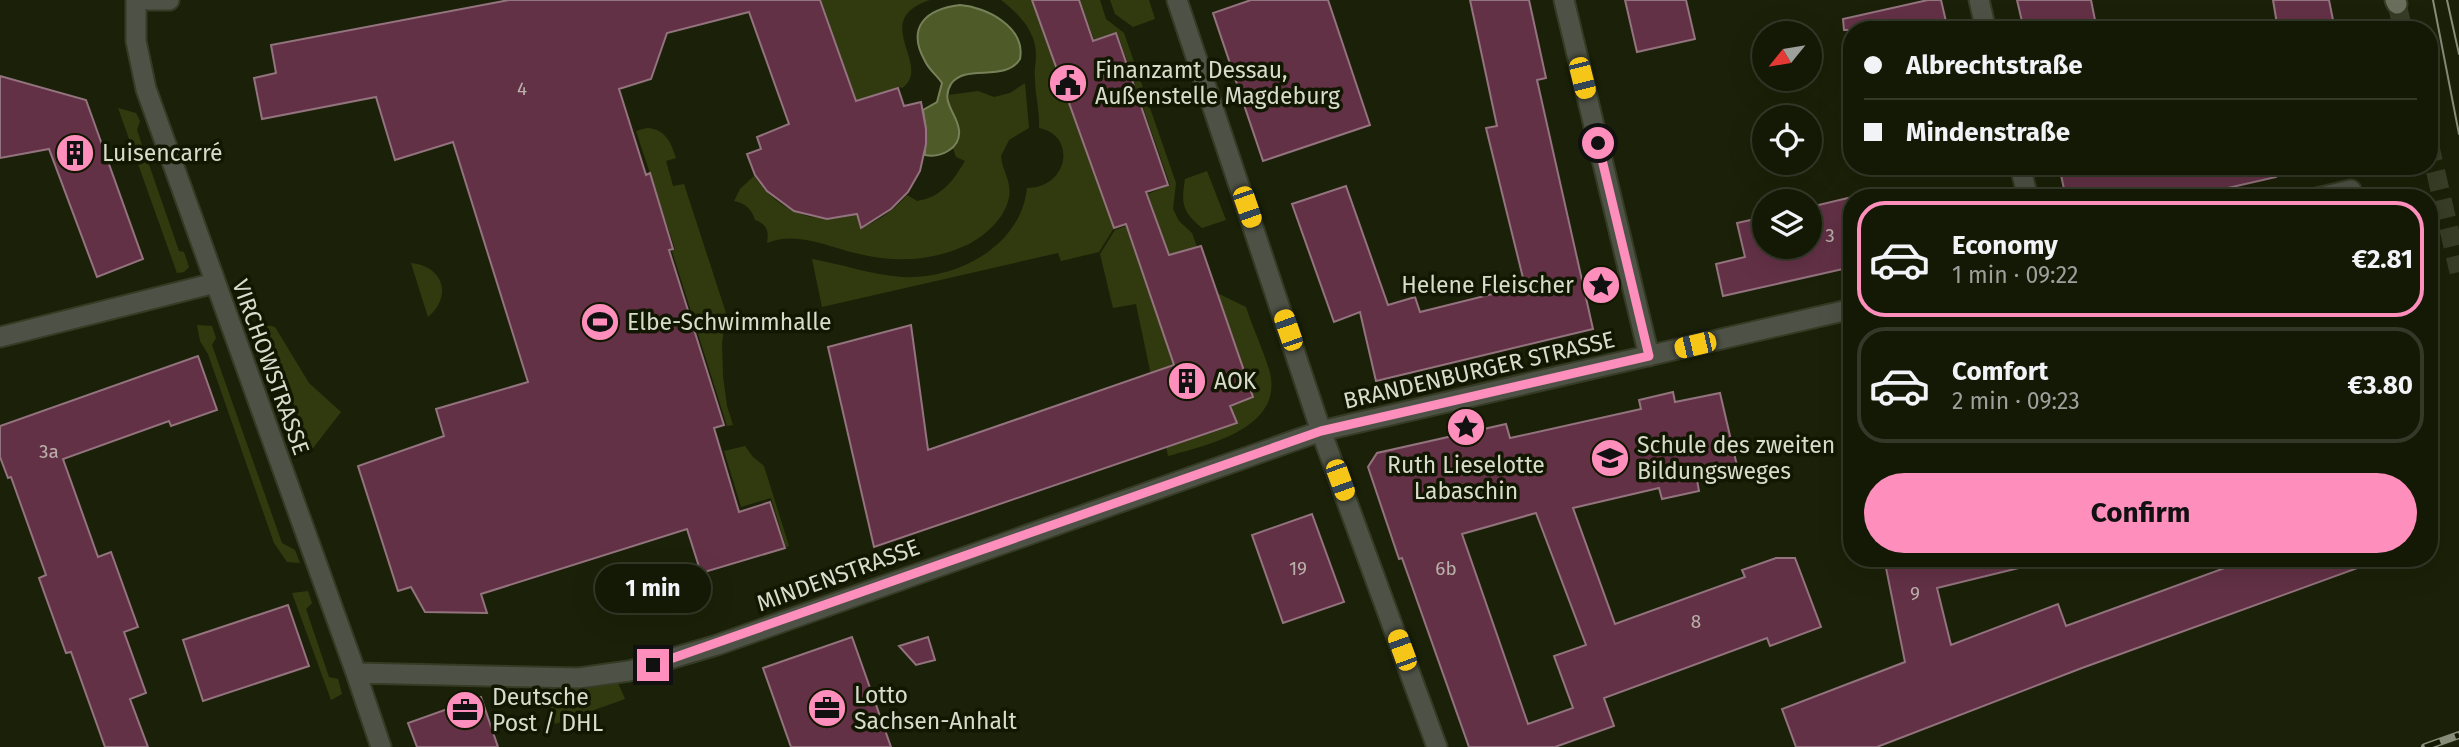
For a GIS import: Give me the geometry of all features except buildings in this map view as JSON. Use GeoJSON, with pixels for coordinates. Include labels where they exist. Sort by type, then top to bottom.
{"type":"FeatureCollection","features":[{"type":"Feature","properties":{"kind":"street","name":"VIRCHOWSTRASSE"},"geometry":{"type":"LineString","coordinates":[[136,0],[136,41],[146,89],[381,747]]}},
{"type":"Feature","properties":{"kind":"street"},"geometry":{"type":"LineString","coordinates":[[149,0],[169,0]]}},
{"type":"Feature","properties":{"kind":"street"},"geometry":{"type":"LineString","coordinates":[[1177,0],[1321,431],[1437,747]]}},
{"type":"Feature","properties":{"kind":"street"},"geometry":{"type":"LineString","coordinates":[[1564,0],[1649,356]]}},
{"type":"Feature","properties":{"kind":"street"},"geometry":{"type":"LineString","coordinates":[[1979,0],[1984,21]]}},
{"type":"Feature","properties":{"kind":"street"},"geometry":{"type":"LineString","coordinates":[[0,337],[215,283]]}},
{"type":"Feature","properties":{"kind":"street","name":"BRANDENBURGER STRASSE"},"geometry":{"type":"LineString","coordinates":[[1321,431],[1843,311]]}},
{"type":"Feature","properties":{"kind":"street","name":"MINDENSTRASSE"},"geometry":{"type":"LineString","coordinates":[[356,673],[566,679],[611,674],[677,658],[1321,431]]}},
{"type":"Feature","properties":{"kind":"shaded area"},"geometry":{"type":"Polygon","coordinates":[[[821,0],[930,0],[912,9],[904,19],[902,31],[911,68],[910,79],[902,88],[856,101],[821,0]]]}},
{"type":"Feature","properties":{"kind":"shaded area"},"geometry":{"type":"Polygon","coordinates":[[[1001,0],[1032,0],[1114,228],[1099,252],[1061,261],[1058,253],[822,307],[812,259],[902,277],[943,273],[964,266],[999,243],[1013,227],[1022,209],[1027,188],[1041,186],[1052,180],[1059,171],[1063,150],[1059,140],[1039,128],[1033,38],[1020,17],[1001,0]]]}},
{"type":"Feature","properties":{"kind":"shaded area"},"geometry":{"type":"Polygon","coordinates":[[[1080,0],[1100,0],[1106,19],[1124,33],[1176,183],[1173,209],[1179,221],[1192,233],[1213,291],[1246,307],[1270,373],[1271,392],[1265,408],[1253,421],[1220,440],[1168,456],[1136,304],[1113,308],[1100,254],[1115,230],[1155,215],[1148,194],[1170,185],[1117,32],[1094,40],[1080,0]]]}},
{"type":"Feature","properties":{"kind":"shaded area"},"geometry":{"type":"Polygon","coordinates":[[[1110,0],[1149,0],[1155,19],[1133,27],[1115,14],[1110,0]]]}},
{"type":"Feature","properties":{"kind":"shaded area"},"geometry":{"type":"Polygon","coordinates":[[[960,5],[981,10],[1011,28],[1017,37],[1020,59],[1005,70],[966,75],[951,84],[947,96],[958,124],[959,137],[948,151],[925,155],[926,129],[923,110],[937,102],[942,83],[927,64],[920,49],[919,29],[929,16],[948,7],[960,5]]]}},
{"type":"Feature","properties":{"kind":"shaded area"},"geometry":{"type":"Polygon","coordinates":[[[1025,83],[1029,128],[1009,140],[1001,156],[1009,186],[1007,205],[989,230],[955,250],[927,257],[899,259],[855,253],[800,239],[767,243],[765,226],[755,220],[748,207],[734,201],[740,189],[754,176],[774,199],[786,207],[812,217],[841,218],[856,214],[860,228],[886,214],[907,195],[917,201],[940,192],[961,168],[965,161],[956,157],[953,148],[959,131],[950,109],[949,95],[978,91],[994,97],[1010,93],[1025,83]]]}},
{"type":"Feature","properties":{"kind":"shaded area"},"geometry":{"type":"Polygon","coordinates":[[[118,108],[136,113],[140,121],[137,130],[179,251],[184,252],[189,267],[184,272],[177,273],[118,108]]]}},
{"type":"Feature","properties":{"kind":"shaded area"},"geometry":{"type":"Polygon","coordinates":[[[647,128],[663,134],[672,147],[676,158],[666,161],[673,186],[684,184],[726,313],[722,344],[723,376],[733,425],[727,426],[672,251],[675,249],[636,131],[647,128]]]}},
{"type":"Feature","properties":{"kind":"shaded area"},"geometry":{"type":"Polygon","coordinates":[[[1207,171],[1226,220],[1202,228],[1184,207],[1184,188],[1185,179],[1207,171]]]}},
{"type":"Feature","properties":{"kind":"shaded area"},"geometry":{"type":"Polygon","coordinates":[[[411,263],[431,270],[441,283],[440,300],[428,317],[411,263]]]}},
{"type":"Feature","properties":{"kind":"shaded area"},"geometry":{"type":"Polygon","coordinates":[[[197,325],[212,326],[216,338],[212,345],[282,543],[295,550],[300,563],[287,562],[274,543],[208,354],[200,341],[197,325]]]}},
{"type":"Feature","properties":{"kind":"shaded area"},"geometry":{"type":"Polygon","coordinates":[[[266,325],[275,327],[309,383],[341,412],[310,452],[266,325]]]}},
{"type":"Feature","properties":{"kind":"shaded area"},"geometry":{"type":"Polygon","coordinates":[[[745,446],[764,466],[789,546],[786,547],[771,498],[741,507],[724,451],[745,446]]]}},
{"type":"Feature","properties":{"kind":"shaded area"},"geometry":{"type":"Polygon","coordinates":[[[308,591],[312,603],[306,609],[329,677],[338,679],[342,694],[331,700],[292,593],[308,591]]]}},
{"type":"Feature","properties":{"kind":"shaded area"},"geometry":{"type":"Polygon","coordinates":[[[618,683],[625,699],[555,724],[545,692],[618,683]]]}},
{"type":"Feature","properties":{"kind":"tunnel"},"geometry":{"type":"LineString","coordinates":[[2397,4],[2401,21]]}},
{"type":"Feature","properties":{"kind":"tunnel"},"geometry":{"type":"LineString","coordinates":[[2436,175],[2459,272]]}},
{"type":"Feature","properties":{"kind":"tram line"},"geometry":{"type":"LineString","coordinates":[[2433,0],[2437,21]]}},
{"type":"Feature","properties":{"kind":"tram line"},"geometry":{"type":"LineString","coordinates":[[2447,0],[2459,54]]}},
{"type":"Feature","properties":{"kind":"tram line"},"geometry":{"type":"LineString","coordinates":[[2438,26],[2459,134]]}},
{"type":"Feature","properties":{"kind":"railway"},"geometry":{"type":"LineString","coordinates":[[2425,747],[2459,735]]}},
{"type":"Feature","properties":{"kind":"place","name":"Finanzamt Dessau, Außenstelle Magdeburg"},"geometry":{"type":"Point","coordinates":[1068,83]}},
{"type":"Feature","properties":{"kind":"place","name":"Luisencarré"},"geometry":{"type":"Point","coordinates":[75,153]}},
{"type":"Feature","properties":{"kind":"place","name":"Helene Fleischer"},"geometry":{"type":"Point","coordinates":[1601,285]}},
{"type":"Feature","properties":{"kind":"place","name":"Elbe-Schwimmhalle"},"geometry":{"type":"Point","coordinates":[600,322]}},
{"type":"Feature","properties":{"kind":"place","name":"AOK"},"geometry":{"type":"Point","coordinates":[1187,381]}},
{"type":"Feature","properties":{"kind":"place","name":"Ruth Lieselotte Labaschin"},"geometry":{"type":"Point","coordinates":[1466,427]}},
{"type":"Feature","properties":{"kind":"place","name":"Schule des zweiten Bildungsweges"},"geometry":{"type":"Point","coordinates":[1610,458]}},
{"type":"Feature","properties":{"kind":"place","name":"Lotto Sachsen-Anhalt"},"geometry":{"type":"Point","coordinates":[827,708]}},
{"type":"Feature","properties":{"kind":"place","name":"Deutsche Post / DHL"},"geometry":{"type":"Point","coordinates":[465,710]}},
{"type":"Feature","properties":{"kind":"route"},"geometry":{"type":"LineString","coordinates":[[653,665],[717,645],[828,603],[1321,431],[1649,356],[1598,143]]}}]}
